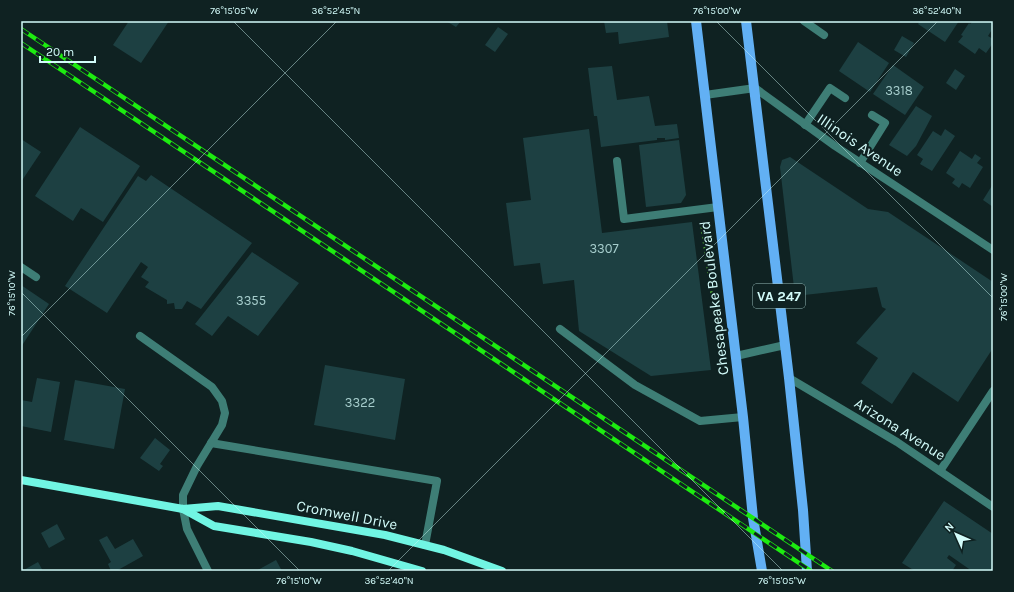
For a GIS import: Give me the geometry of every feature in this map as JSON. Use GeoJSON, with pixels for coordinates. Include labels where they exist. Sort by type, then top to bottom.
{"type":"FeatureCollection","features":[{"type":"Feature","properties":{"kind":"main road","name":"Chesapeake Boulevard"},"geometry":{"type":"LineString","coordinates":[[696,21],[743,417],[753,518],[762,571]]}},
{"type":"Feature","properties":{"kind":"main road","name":"VA 247"},"geometry":{"type":"LineString","coordinates":[[746,21],[790,378],[803,510],[807,571]]}},
{"type":"Feature","properties":{"kind":"street"},"geometry":{"type":"LineString","coordinates":[[804,21],[824,35]]}},
{"type":"Feature","properties":{"kind":"street"},"geometry":{"type":"LineString","coordinates":[[705,96],[755,88]]}},
{"type":"Feature","properties":{"kind":"street","name":"Illinois Avenue"},"geometry":{"type":"LineString","coordinates":[[755,88],[860,163],[993,250]]}},
{"type":"Feature","properties":{"kind":"street"},"geometry":{"type":"LineString","coordinates":[[805,125],[830,88],[845,98]]}},
{"type":"Feature","properties":{"kind":"street"},"geometry":{"type":"LineString","coordinates":[[860,163],[885,123],[872,115]]}},
{"type":"Feature","properties":{"kind":"street"},"geometry":{"type":"LineString","coordinates":[[617,161],[624,219],[718,207]]}},
{"type":"Feature","properties":{"kind":"street"},"geometry":{"type":"LineString","coordinates":[[21,267],[36,277]]}},
{"type":"Feature","properties":{"kind":"street"},"geometry":{"type":"LineString","coordinates":[[560,328],[635,385],[700,421],[743,417]]}},
{"type":"Feature","properties":{"kind":"street"},"geometry":{"type":"LineString","coordinates":[[140,336],[216,391],[222,401],[224,413],[222,425],[197,466],[183,495],[183,509],[187,528],[208,571]]}},
{"type":"Feature","properties":{"kind":"street"},"geometry":{"type":"LineString","coordinates":[[736,356],[785,345]]}},
{"type":"Feature","properties":{"kind":"street","name":"Arizona Avenue"},"geometry":{"type":"LineString","coordinates":[[790,378],[897,442],[993,507]]}},
{"type":"Feature","properties":{"kind":"street"},"geometry":{"type":"LineString","coordinates":[[940,471],[993,392]]}},
{"type":"Feature","properties":{"kind":"street"},"geometry":{"type":"LineString","coordinates":[[211,443],[437,480],[425,545]]}},
{"type":"Feature","properties":{"kind":"street","name":"Cromwell Drive"},"geometry":{"type":"LineString","coordinates":[[21,480],[183,509],[218,506],[385,535],[444,550],[502,571]]}},
{"type":"Feature","properties":{"kind":"street","name":"Cromwell Drive"},"geometry":{"type":"LineString","coordinates":[[183,509],[214,526],[311,542],[352,551],[422,571]]}},
{"type":"Feature","properties":{"kind":"path"},"geometry":{"type":"LineString","coordinates":[[699,209],[713,302]]}},
{"type":"Feature","properties":{"kind":"building"},"geometry":{"type":"Polygon","coordinates":[[[129,21],[169,21],[141,63],[113,45],[129,21]]]}},
{"type":"Feature","properties":{"kind":"building"},"geometry":{"type":"Polygon","coordinates":[[[446,21],[461,21],[456,27],[446,21]]]}},
{"type":"Feature","properties":{"kind":"building"},"geometry":{"type":"Polygon","coordinates":[[[604,21],[667,21],[669,37],[619,44],[618,32],[606,33],[604,21]]]}},
{"type":"Feature","properties":{"kind":"building"},"geometry":{"type":"Polygon","coordinates":[[[920,21],[959,21],[945,42],[918,24],[920,21]]]}},
{"type":"Feature","properties":{"kind":"building"},"geometry":{"type":"Polygon","coordinates":[[[973,21],[989,21],[993,24],[993,28],[988,36],[993,39],[993,43],[986,53],[979,48],[975,54],[958,42],[963,36],[961,35],[969,23],[970,24],[973,21]]]}},
{"type":"Feature","properties":{"kind":"building"},"geometry":{"type":"Polygon","coordinates":[[[498,27],[508,34],[495,52],[485,45],[498,27]]]}},
{"type":"Feature","properties":{"kind":"building"},"geometry":{"type":"Polygon","coordinates":[[[902,36],[914,43],[906,57],[894,50],[902,36]]]}},
{"type":"Feature","properties":{"kind":"building"},"geometry":{"type":"Polygon","coordinates":[[[858,42],[889,63],[870,92],[839,71],[858,42]]]}},
{"type":"Feature","properties":{"kind":"building"},"geometry":{"type":"Polygon","coordinates":[[[893,65],[924,87],[905,115],[873,94],[893,65]]]}},
{"type":"Feature","properties":{"kind":"building"},"geometry":{"type":"Polygon","coordinates":[[[612,66],[617,100],[649,96],[655,126],[677,124],[679,138],[665,140],[665,138],[657,138],[657,140],[601,147],[597,116],[594,116],[588,68],[612,66]]]}},
{"type":"Feature","properties":{"kind":"building"},"geometry":{"type":"Polygon","coordinates":[[[955,69],[965,76],[956,90],[946,83],[955,69]]]}},
{"type":"Feature","properties":{"kind":"building"},"geometry":{"type":"Polygon","coordinates":[[[916,106],[932,116],[916,146],[907,156],[889,145],[916,106]]]}},
{"type":"Feature","properties":{"kind":"building"},"geometry":{"type":"Polygon","coordinates":[[[80,127],[140,166],[103,222],[81,208],[73,221],[35,196],[80,127]]]}},
{"type":"Feature","properties":{"kind":"building"},"geometry":{"type":"Polygon","coordinates":[[[589,129],[602,233],[692,222],[711,370],[651,376],[579,331],[574,280],[543,284],[540,263],[514,266],[506,203],[531,200],[523,138],[589,129]]]}},
{"type":"Feature","properties":{"kind":"building"},"geometry":{"type":"Polygon","coordinates":[[[945,129],[955,136],[932,171],[920,164],[923,159],[917,155],[933,131],[941,136],[945,129]]]}},
{"type":"Feature","properties":{"kind":"building"},"geometry":{"type":"Polygon","coordinates":[[[21,139],[41,152],[21,182],[21,139]]]}},
{"type":"Feature","properties":{"kind":"building"},"geometry":{"type":"Polygon","coordinates":[[[679,140],[686,195],[681,203],[646,207],[639,145],[679,140]]]}},
{"type":"Feature","properties":{"kind":"building"},"geometry":{"type":"Polygon","coordinates":[[[960,151],[972,159],[975,154],[981,158],[977,163],[983,167],[970,188],[962,183],[959,188],[952,183],[955,179],[946,173],[960,151]]]}},
{"type":"Feature","properties":{"kind":"building"},"geometry":{"type":"Polygon","coordinates":[[[790,157],[868,209],[888,212],[993,282],[993,348],[958,402],[913,372],[892,404],[861,383],[878,358],[856,343],[886,309],[882,307],[877,287],[795,296],[780,167],[782,160],[790,157]]]}},
{"type":"Feature","properties":{"kind":"building"},"geometry":{"type":"Polygon","coordinates":[[[151,175],[252,243],[201,309],[187,301],[182,309],[175,309],[174,303],[167,304],[167,300],[145,287],[149,282],[141,277],[148,267],[141,262],[107,313],[65,286],[138,176],[146,181],[151,175]]]}},
{"type":"Feature","properties":{"kind":"building"},"geometry":{"type":"Polygon","coordinates":[[[993,184],[993,207],[983,200],[993,184]]]}},
{"type":"Feature","properties":{"kind":"building"},"geometry":{"type":"Polygon","coordinates":[[[252,252],[299,283],[258,336],[228,316],[212,336],[195,324],[252,252]]]}},
{"type":"Feature","properties":{"kind":"building"},"geometry":{"type":"Polygon","coordinates":[[[21,285],[49,304],[21,347],[21,285]]]}},
{"type":"Feature","properties":{"kind":"building"},"geometry":{"type":"Polygon","coordinates":[[[325,365],[405,379],[395,440],[314,425],[325,365]]]}},
{"type":"Feature","properties":{"kind":"building"},"geometry":{"type":"Polygon","coordinates":[[[37,378],[60,382],[51,432],[21,426],[21,400],[32,402],[37,378]]]}},
{"type":"Feature","properties":{"kind":"building"},"geometry":{"type":"Polygon","coordinates":[[[75,380],[125,389],[114,449],[64,440],[75,380]]]}},
{"type":"Feature","properties":{"kind":"building"},"geometry":{"type":"Polygon","coordinates":[[[155,438],[170,450],[160,464],[163,466],[159,471],[140,458],[155,438]]]}},
{"type":"Feature","properties":{"kind":"building"},"geometry":{"type":"Polygon","coordinates":[[[944,501],[993,534],[993,571],[972,571],[949,555],[947,558],[956,565],[952,571],[915,571],[902,563],[944,501]]]}},
{"type":"Feature","properties":{"kind":"building"},"geometry":{"type":"Polygon","coordinates":[[[57,524],[65,539],[49,548],[41,533],[57,524]]]}},
{"type":"Feature","properties":{"kind":"building"},"geometry":{"type":"Polygon","coordinates":[[[107,536],[115,549],[133,539],[143,556],[118,570],[111,571],[108,564],[111,562],[99,540],[107,536]]]}},
{"type":"Feature","properties":{"kind":"building"},"geometry":{"type":"Polygon","coordinates":[[[276,560],[282,571],[256,571],[276,560]]]}},
{"type":"Feature","properties":{"kind":"building"},"geometry":{"type":"Polygon","coordinates":[[[38,562],[43,571],[22,571],[38,562]]]}},
{"type":"Feature","properties":{"kind":"railway"},"geometry":{"type":"LineString","coordinates":[[21,29],[832,571]]}},
{"type":"Feature","properties":{"kind":"railway"},"geometry":{"type":"LineString","coordinates":[[21,43],[811,571]]}}]}
